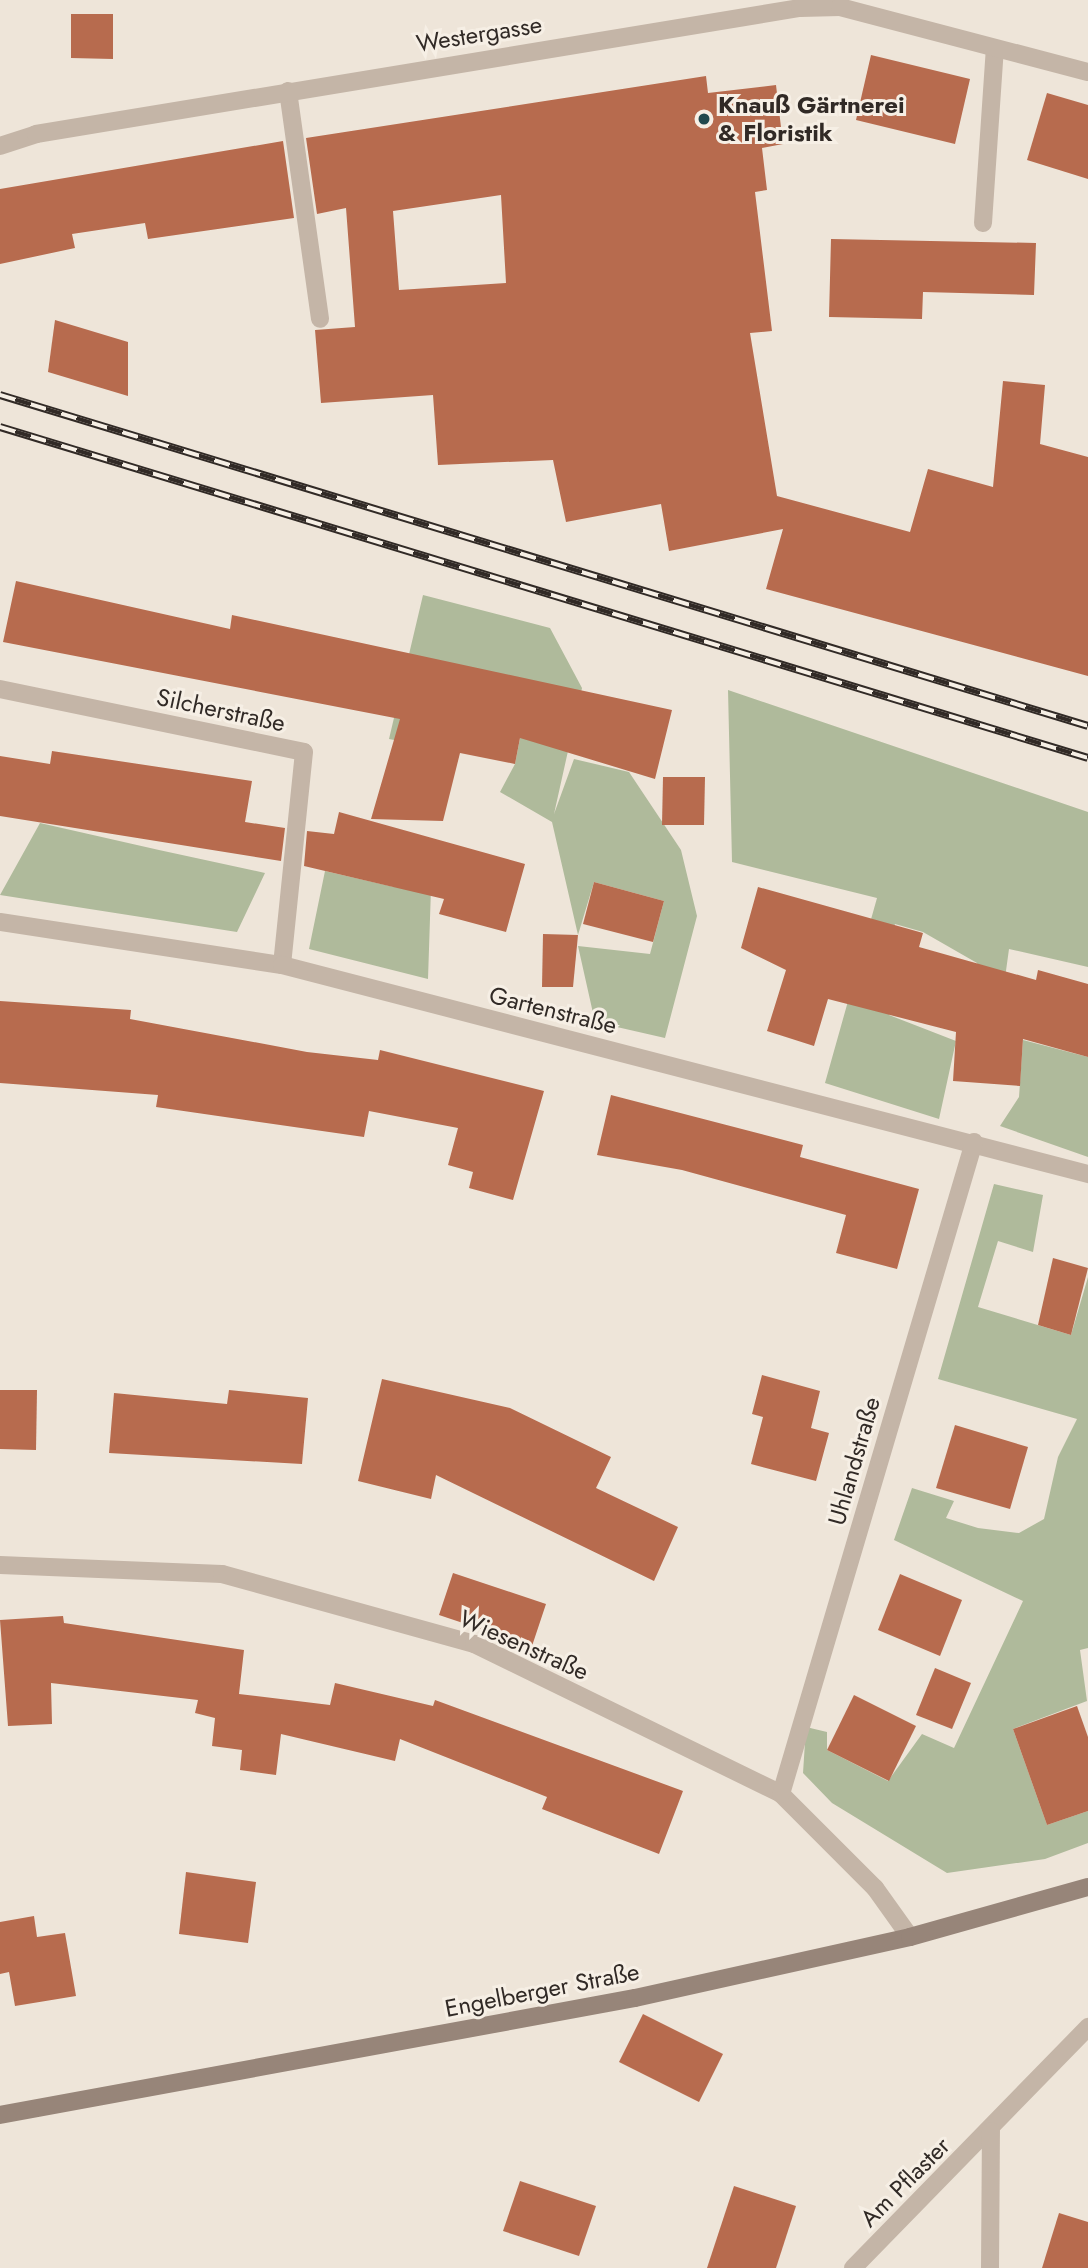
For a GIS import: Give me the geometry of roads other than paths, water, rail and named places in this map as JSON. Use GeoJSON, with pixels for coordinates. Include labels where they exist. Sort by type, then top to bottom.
{"type":"FeatureCollection","features":[{"type":"Feature","properties":{"kind":"main road","name":"Engelberger Straße"},"geometry":{"type":"LineString","coordinates":[[0,2115],[635,1998],[910,1937],[1088,1887]]}},
{"type":"Feature","properties":{"kind":"street","name":"Westergasse"},"geometry":{"type":"LineString","coordinates":[[0,146],[36,134],[763,6],[841,4],[1088,72]]}},
{"type":"Feature","properties":{"kind":"street"},"geometry":{"type":"LineString","coordinates":[[983,223],[995,48]]}},
{"type":"Feature","properties":{"kind":"street"},"geometry":{"type":"LineString","coordinates":[[288,91],[320,319]]}},
{"type":"Feature","properties":{"kind":"street","name":"Silcherstraße"},"geometry":{"type":"LineString","coordinates":[[0,689],[304,752],[282,965]]}},
{"type":"Feature","properties":{"kind":"street","name":"Gartenstraße"},"geometry":{"type":"LineString","coordinates":[[0,922],[282,965],[974,1142],[1088,1174]]}},
{"type":"Feature","properties":{"kind":"street","name":"Uhlandstraße"},"geometry":{"type":"LineString","coordinates":[[780,1794],[974,1142]]}},
{"type":"Feature","properties":{"kind":"street","name":"Wiesenstraße"},"geometry":{"type":"LineString","coordinates":[[0,1565],[222,1574],[474,1644],[780,1794],[875,1888],[910,1937]]}},
{"type":"Feature","properties":{"kind":"street","name":"Am Pflaster"},"geometry":{"type":"LineString","coordinates":[[853,2268],[991,2131],[1088,2027]]}},
{"type":"Feature","properties":{"kind":"street","name":"Am Pflaster"},"geometry":{"type":"LineString","coordinates":[[990,2268],[991,2131]]}},
{"type":"Feature","properties":{"kind":"railway"},"geometry":{"type":"LineString","coordinates":[[0,395],[1088,726]]}},
{"type":"Feature","properties":{"kind":"railway"},"geometry":{"type":"LineString","coordinates":[[0,427],[1088,758]]}},
{"type":"Feature","properties":{"kind":"place","name":"Knauß Gärtnerei & Floristik"},"geometry":{"type":"Point","coordinates":[704,119]}}]}
